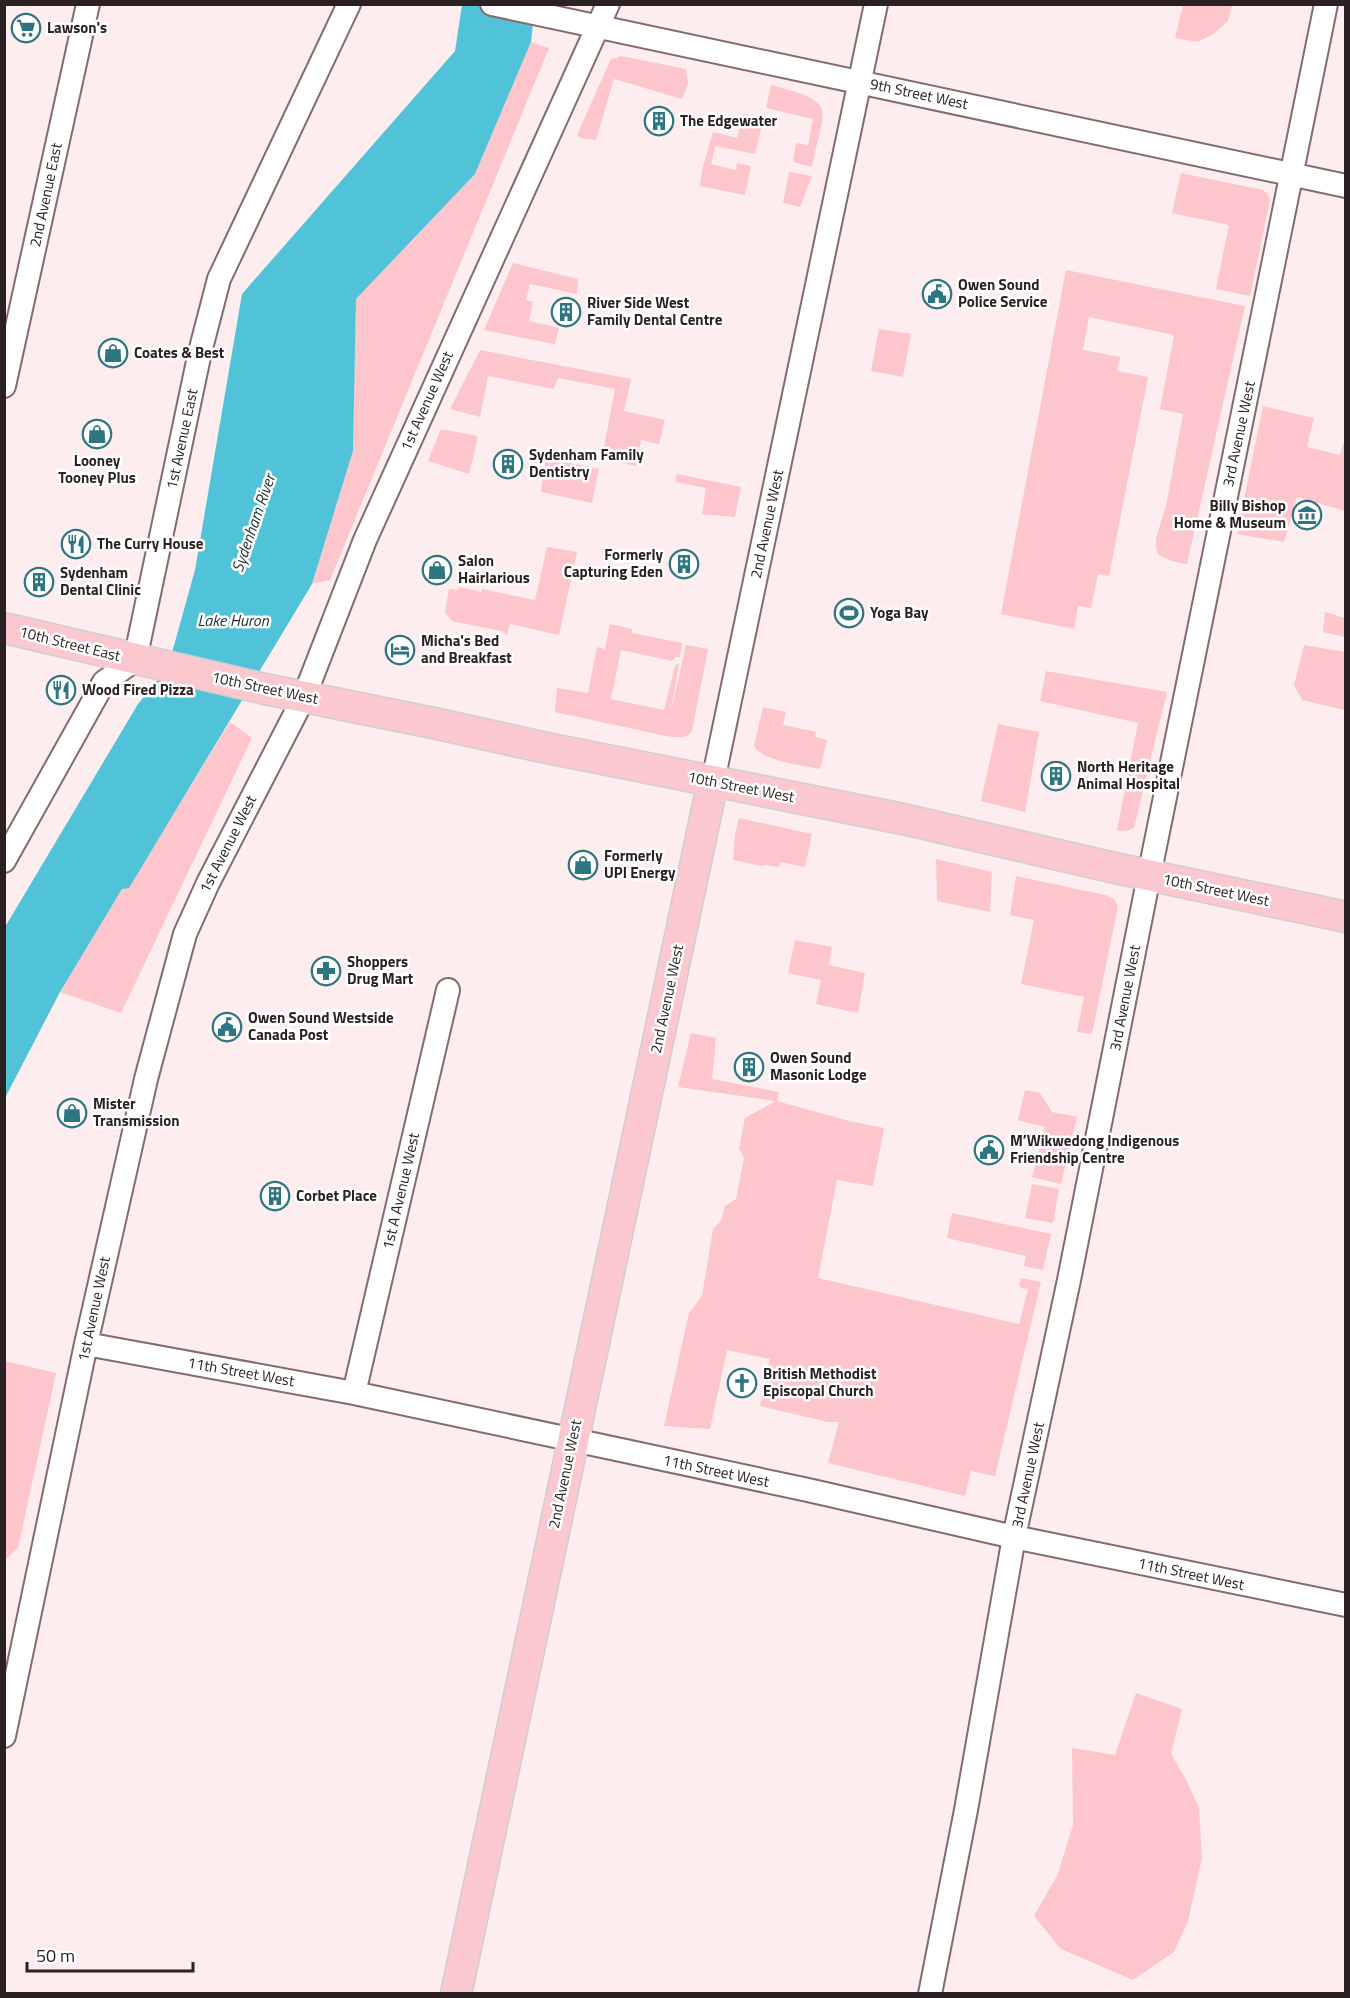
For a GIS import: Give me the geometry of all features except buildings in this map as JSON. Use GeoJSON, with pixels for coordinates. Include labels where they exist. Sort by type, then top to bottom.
{"type":"FeatureCollection","features":[{"type":"Feature","properties":{"kind":"main road","name":"10th Street East"},"geometry":{"type":"LineString","coordinates":[[4,628],[135,660]]}},
{"type":"Feature","properties":{"kind":"main road","name":"10th Street West"},"geometry":{"type":"LineString","coordinates":[[135,660],[303,697],[903,819],[1149,876],[1346,917]]}},
{"type":"Feature","properties":{"kind":"main road","name":"2nd Avenue West"},"geometry":{"type":"LineString","coordinates":[[456,1994],[713,781]]}},
{"type":"Feature","properties":{"kind":"street","name":"2nd Avenue East"},"geometry":{"type":"LineString","coordinates":[[4,386],[88,4]]}},
{"type":"Feature","properties":{"kind":"street","name":"1st Avenue East"},"geometry":{"type":"LineString","coordinates":[[135,660],[200,352],[219,279],[349,4]]}},
{"type":"Feature","properties":{"kind":"street","name":"9th Street West"},"geometry":{"type":"LineString","coordinates":[[492,4],[1346,186]]}},
{"type":"Feature","properties":{"kind":"street","name":"1st Avenue West"},"geometry":{"type":"LineString","coordinates":[[4,1736],[86,1344],[146,1079],[185,934],[207,883],[303,697],[365,540],[608,4]]}},
{"type":"Feature","properties":{"kind":"street","name":"2nd Avenue West"},"geometry":{"type":"LineString","coordinates":[[713,781],[876,4]]}},
{"type":"Feature","properties":{"kind":"street","name":"3rd Avenue West"},"geometry":{"type":"LineString","coordinates":[[930,1994],[966,1810],[1014,1538],[1071,1271],[1326,4]]}},
{"type":"Feature","properties":{"kind":"street"},"geometry":{"type":"LineString","coordinates":[[4,861],[104,682],[135,660]]}},
{"type":"Feature","properties":{"kind":"street","name":"1st A Avenue West"},"geometry":{"type":"LineString","coordinates":[[354,1393],[448,990]]}},
{"type":"Feature","properties":{"kind":"street","name":"11th Street West"},"geometry":{"type":"LineString","coordinates":[[86,1344],[354,1393],[808,1490],[1014,1538],[1346,1605]]}},
{"type":"Feature","properties":{"kind":"shaded area"},"geometry":{"type":"Polygon","coordinates":[[[1183,4],[1232,5],[1228,21],[1213,34],[1198,42],[1175,38],[1183,4]]]}},
{"type":"Feature","properties":{"kind":"shaded area"},"geometry":{"type":"Polygon","coordinates":[[[531,42],[549,48],[330,580],[312,584],[353,451],[356,299],[475,174],[531,42]]]}},
{"type":"Feature","properties":{"kind":"shaded area"},"geometry":{"type":"Polygon","coordinates":[[[621,56],[686,69],[688,84],[682,99],[614,79],[596,140],[581,138],[577,135],[611,59],[621,56]]]}},
{"type":"Feature","properties":{"kind":"shaded area"},"geometry":{"type":"Polygon","coordinates":[[[771,85],[808,97],[818,103],[822,110],[812,167],[793,162],[796,143],[808,145],[813,119],[766,108],[771,85]]]}},
{"type":"Feature","properties":{"kind":"shaded area"},"geometry":{"type":"Polygon","coordinates":[[[743,114],[764,118],[755,154],[715,146],[711,164],[736,170],[737,163],[751,166],[745,195],[700,186],[702,170],[713,132],[737,138],[743,114]]]}},
{"type":"Feature","properties":{"kind":"shaded area"},"geometry":{"type":"Polygon","coordinates":[[[789,172],[812,176],[800,207],[783,203],[789,172]]]}},
{"type":"Feature","properties":{"kind":"shaded area"},"geometry":{"type":"Polygon","coordinates":[[[1181,173],[1263,190],[1268,194],[1270,200],[1250,296],[1216,289],[1229,225],[1172,213],[1181,173]]]}},
{"type":"Feature","properties":{"kind":"shaded area"},"geometry":{"type":"Polygon","coordinates":[[[513,263],[578,279],[577,294],[530,284],[526,300],[533,302],[529,321],[559,328],[555,344],[484,330],[513,263]]]}},
{"type":"Feature","properties":{"kind":"shaded area"},"geometry":{"type":"Polygon","coordinates":[[[1066,270],[1245,306],[1187,564],[1159,555],[1156,549],[1156,538],[1166,506],[1183,414],[1160,409],[1174,335],[1089,317],[1083,350],[1120,357],[1117,371],[1148,377],[1109,576],[1098,574],[1091,608],[1078,606],[1074,629],[1001,614],[1066,270]]]}},
{"type":"Feature","properties":{"kind":"shaded area"},"geometry":{"type":"Polygon","coordinates":[[[879,329],[911,334],[903,377],[871,371],[879,329]]]}},
{"type":"Feature","properties":{"kind":"shaded area"},"geometry":{"type":"Polygon","coordinates":[[[480,350],[631,379],[624,411],[665,420],[659,444],[641,440],[636,466],[602,458],[615,389],[558,378],[554,389],[488,376],[480,417],[450,409],[480,350]]]}},
{"type":"Feature","properties":{"kind":"shaded area"},"geometry":{"type":"Polygon","coordinates":[[[1263,406],[1314,418],[1307,447],[1340,455],[1343,444],[1345,445],[1345,511],[1297,497],[1284,542],[1237,534],[1263,406]]]}},
{"type":"Feature","properties":{"kind":"shaded area"},"geometry":{"type":"Polygon","coordinates":[[[441,429],[477,436],[469,474],[428,461],[441,429]]]}},
{"type":"Feature","properties":{"kind":"shaded area"},"geometry":{"type":"Polygon","coordinates":[[[546,458],[599,469],[592,503],[541,492],[546,458]]]}},
{"type":"Feature","properties":{"kind":"shaded area"},"geometry":{"type":"Polygon","coordinates":[[[677,474],[741,487],[735,517],[702,514],[706,488],[675,482],[677,474]]]}},
{"type":"Feature","properties":{"kind":"shaded area"},"geometry":{"type":"Polygon","coordinates":[[[547,547],[577,552],[559,635],[510,624],[507,635],[501,631],[452,621],[445,612],[449,589],[458,590],[459,587],[481,592],[482,589],[535,600],[547,547]]]}},
{"type":"Feature","properties":{"kind":"shaded area"},"geometry":{"type":"Polygon","coordinates":[[[1325,612],[1345,618],[1345,637],[1323,632],[1325,612]]]}},
{"type":"Feature","properties":{"kind":"shaded area"},"geometry":{"type":"Polygon","coordinates":[[[610,624],[632,629],[632,633],[682,643],[680,657],[675,657],[672,661],[621,650],[611,699],[664,710],[675,666],[679,663],[671,712],[686,645],[708,649],[692,731],[687,736],[666,736],[555,712],[557,688],[588,693],[597,647],[605,649],[610,624]]]}},
{"type":"Feature","properties":{"kind":"shaded area"},"geometry":{"type":"Polygon","coordinates":[[[1304,645],[1345,652],[1345,710],[1302,700],[1294,685],[1304,645]]]}},
{"type":"Feature","properties":{"kind":"shaded area"},"geometry":{"type":"Polygon","coordinates":[[[1046,671],[1167,692],[1134,828],[1127,831],[1117,830],[1138,723],[1040,701],[1046,671]]]}},
{"type":"Feature","properties":{"kind":"shaded area"},"geometry":{"type":"Polygon","coordinates":[[[763,707],[786,712],[783,725],[816,732],[815,737],[827,740],[820,769],[766,756],[754,746],[763,707]]]}},
{"type":"Feature","properties":{"kind":"shaded area"},"geometry":{"type":"Polygon","coordinates":[[[230,722],[252,738],[121,1013],[60,992],[122,889],[129,887],[230,722]]]}},
{"type":"Feature","properties":{"kind":"shaded area"},"geometry":{"type":"Polygon","coordinates":[[[998,724],[1039,732],[1025,812],[981,801],[998,724]]]}},
{"type":"Feature","properties":{"kind":"shaded area"},"geometry":{"type":"Polygon","coordinates":[[[739,818],[812,834],[805,867],[780,862],[779,867],[761,866],[733,860],[739,818]]]}},
{"type":"Feature","properties":{"kind":"shaded area"},"geometry":{"type":"Polygon","coordinates":[[[936,859],[992,872],[990,912],[937,901],[936,859]]]}},
{"type":"Feature","properties":{"kind":"shaded area"},"geometry":{"type":"Polygon","coordinates":[[[1016,876],[1105,895],[1114,899],[1118,906],[1092,1034],[1077,1032],[1084,997],[1021,984],[1034,920],[1010,915],[1016,876]]]}},
{"type":"Feature","properties":{"kind":"shaded area"},"geometry":{"type":"Polygon","coordinates":[[[795,940],[832,947],[829,965],[865,973],[858,1013],[816,1004],[821,980],[788,973],[795,940]]]}},
{"type":"Feature","properties":{"kind":"shaded area"},"geometry":{"type":"Polygon","coordinates":[[[691,1033],[716,1038],[712,1079],[779,1092],[777,1101],[884,1128],[873,1186],[837,1180],[818,1278],[1019,1324],[1028,1289],[1019,1287],[1021,1278],[1041,1282],[995,1476],[971,1471],[965,1496],[828,1463],[839,1422],[828,1422],[760,1406],[770,1359],[727,1350],[710,1429],[664,1426],[689,1313],[702,1296],[713,1229],[721,1221],[725,1206],[736,1199],[744,1158],[739,1149],[745,1118],[776,1101],[678,1087],[691,1033]]]}},
{"type":"Feature","properties":{"kind":"shaded area"},"geometry":{"type":"Polygon","coordinates":[[[1025,1090],[1040,1093],[1052,1112],[1077,1117],[1061,1184],[1032,1177],[1045,1127],[1018,1120],[1025,1090]]]}},
{"type":"Feature","properties":{"kind":"shaded area"},"geometry":{"type":"Polygon","coordinates":[[[1032,1184],[1059,1189],[1053,1223],[1025,1218],[1032,1184]]]}},
{"type":"Feature","properties":{"kind":"shaded area"},"geometry":{"type":"Polygon","coordinates":[[[952,1213],[1051,1234],[1043,1270],[1024,1266],[1026,1256],[947,1238],[952,1213]]]}},
{"type":"Feature","properties":{"kind":"shaded area"},"geometry":{"type":"Polygon","coordinates":[[[5,1361],[56,1373],[18,1548],[5,1560],[5,1361]]]}},
{"type":"Feature","properties":{"kind":"shaded area"},"geometry":{"type":"Polygon","coordinates":[[[1136,1693],[1182,1709],[1171,1754],[1199,1808],[1202,1858],[1188,1921],[1174,1952],[1133,1980],[1061,1949],[1034,1916],[1057,1876],[1073,1825],[1072,1748],[1115,1755],[1136,1693]]]}},
{"type":"Feature","properties":{"kind":"water"},"geometry":{"type":"Polygon","coordinates":[[[462,5],[535,5],[531,42],[475,174],[356,299],[353,451],[312,584],[129,888],[122,889],[60,992],[5,1098],[5,927],[138,704],[168,667],[195,570],[242,294],[455,51],[462,5]]]}},
{"type":"Feature","properties":{"kind":"place","name":"Lawson's"},"geometry":{"type":"Point","coordinates":[26,28]}},
{"type":"Feature","properties":{"kind":"place","name":"The Edgewater"},"geometry":{"type":"Point","coordinates":[659,121]}},
{"type":"Feature","properties":{"kind":"place","name":"Owen Sound Police Service"},"geometry":{"type":"Point","coordinates":[937,294]}},
{"type":"Feature","properties":{"kind":"place","name":"River Side West Family Dental Centre"},"geometry":{"type":"Point","coordinates":[566,312]}},
{"type":"Feature","properties":{"kind":"place","name":"Coates & Best"},"geometry":{"type":"Point","coordinates":[113,353]}},
{"type":"Feature","properties":{"kind":"place","name":"Looney Tooney Plus"},"geometry":{"type":"Point","coordinates":[97,434]}},
{"type":"Feature","properties":{"kind":"place","name":"Sydenham Family Dentistry"},"geometry":{"type":"Point","coordinates":[508,464]}},
{"type":"Feature","properties":{"kind":"place","name":"Billy Bishop Home & Museum"},"geometry":{"type":"Point","coordinates":[1307,515]}},
{"type":"Feature","properties":{"kind":"place","name":"The Curry House"},"geometry":{"type":"Point","coordinates":[76,544]}},
{"type":"Feature","properties":{"kind":"place","name":"Formerly Capturing Eden"},"geometry":{"type":"Point","coordinates":[684,564]}},
{"type":"Feature","properties":{"kind":"place","name":"Salon Hairlarious"},"geometry":{"type":"Point","coordinates":[437,570]}},
{"type":"Feature","properties":{"kind":"place","name":"Sydenham Dental Clinic"},"geometry":{"type":"Point","coordinates":[39,582]}},
{"type":"Feature","properties":{"kind":"place","name":"Yoga Bay"},"geometry":{"type":"Point","coordinates":[849,613]}},
{"type":"Feature","properties":{"kind":"place","name":"Micha's Bed and Breakfast"},"geometry":{"type":"Point","coordinates":[400,650]}},
{"type":"Feature","properties":{"kind":"place","name":"Wood Fired Pizza"},"geometry":{"type":"Point","coordinates":[61,690]}},
{"type":"Feature","properties":{"kind":"place","name":"North Heritage Animal Hospital"},"geometry":{"type":"Point","coordinates":[1056,776]}},
{"type":"Feature","properties":{"kind":"place","name":"Formerly UPI Energy"},"geometry":{"type":"Point","coordinates":[583,865]}},
{"type":"Feature","properties":{"kind":"place","name":"Shoppers Drug Mart"},"geometry":{"type":"Point","coordinates":[326,971]}},
{"type":"Feature","properties":{"kind":"place","name":"Owen Sound Westside Canada Post"},"geometry":{"type":"Point","coordinates":[227,1027]}},
{"type":"Feature","properties":{"kind":"place","name":"Owen Sound Masonic Lodge"},"geometry":{"type":"Point","coordinates":[749,1067]}},
{"type":"Feature","properties":{"kind":"place","name":"Mister Transmission"},"geometry":{"type":"Point","coordinates":[72,1113]}},
{"type":"Feature","properties":{"kind":"place","name":"M’Wikwedong Indigenous Friendship Centre"},"geometry":{"type":"Point","coordinates":[989,1150]}},
{"type":"Feature","properties":{"kind":"place","name":"Corbet Place"},"geometry":{"type":"Point","coordinates":[275,1196]}},
{"type":"Feature","properties":{"kind":"place","name":"British Methodist Episcopal Church"},"geometry":{"type":"Point","coordinates":[742,1383]}},
{"type":"Feature","properties":{"kind":"water label","name":"Sydenham River"},"geometry":{"type":"Point","coordinates":[253,523]}},
{"type":"Feature","properties":{"kind":"water label","name":"Lake Huron"},"geometry":{"type":"Point","coordinates":[233,620]}}]}
